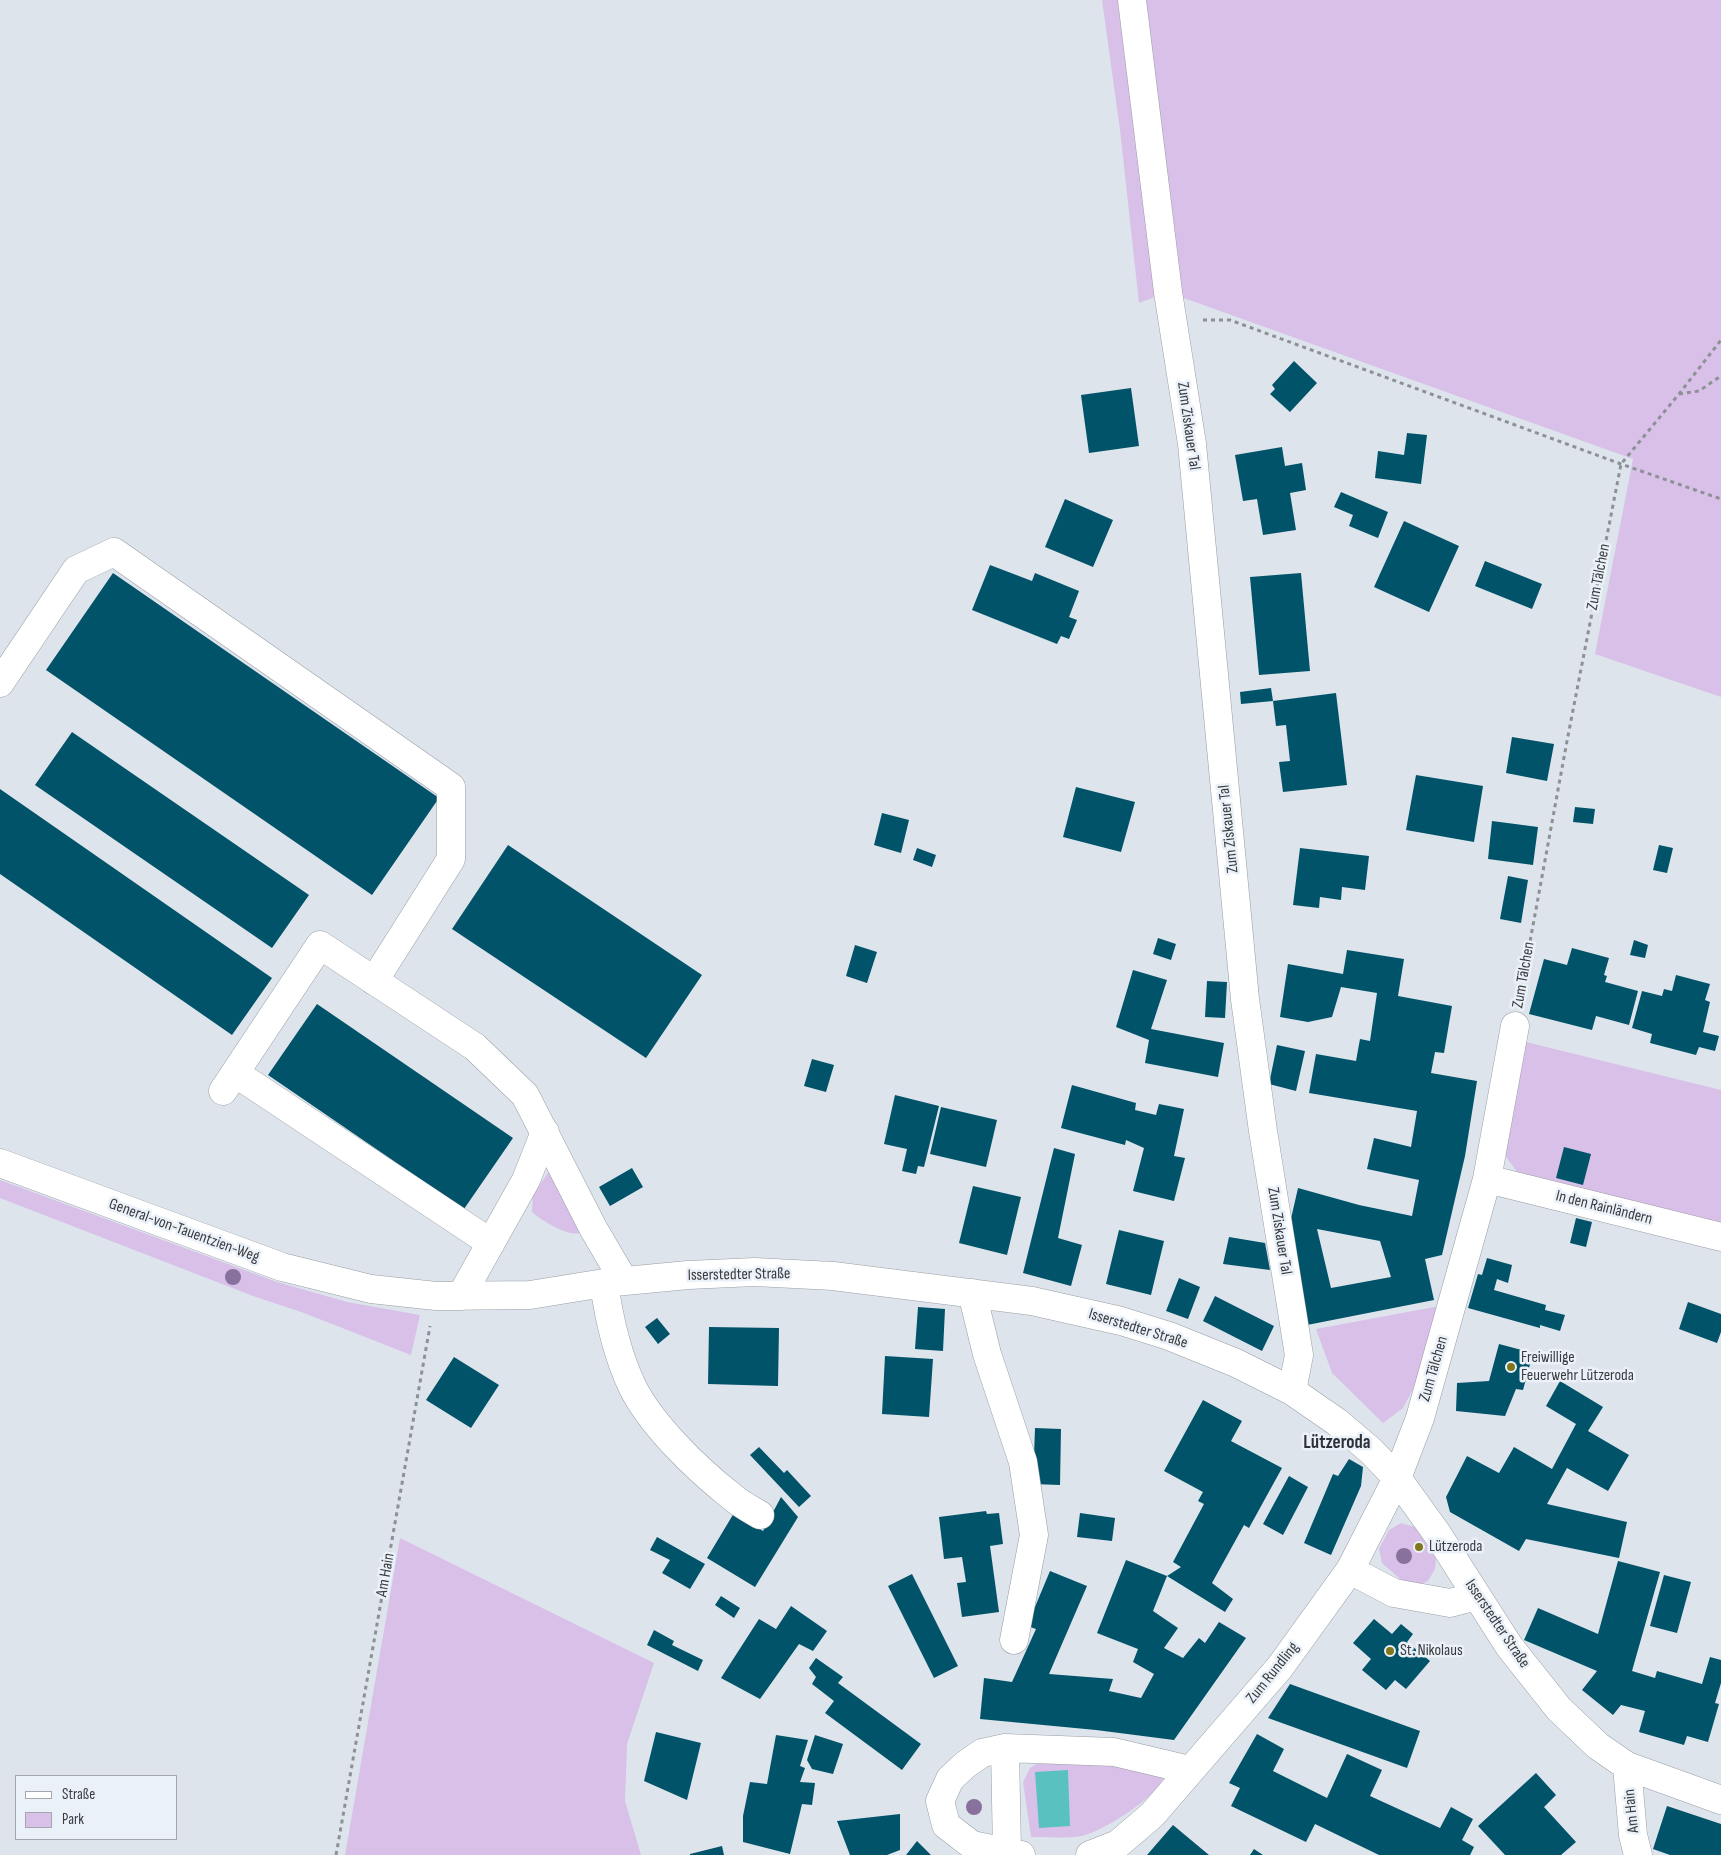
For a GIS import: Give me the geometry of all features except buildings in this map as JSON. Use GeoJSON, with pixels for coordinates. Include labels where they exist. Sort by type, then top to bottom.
{"type":"FeatureCollection","features":[{"type":"Feature","properties":{"kind":"street","name":"Zum Ziskauer Tal"},"geometry":{"type":"LineString","coordinates":[[1132,0],[1164,265],[1192,444],[1245,999],[1263,1131],[1299,1354],[1292,1391]]}},
{"type":"Feature","properties":{"kind":"street"},"geometry":{"type":"LineString","coordinates":[[0,683],[76,570],[114,552],[452,787],[451,859],[374,981]]}},
{"type":"Feature","properties":{"kind":"street"},"geometry":{"type":"LineString","coordinates":[[491,1243],[229,1082],[320,945],[475,1047],[525,1095],[593,1228],[614,1282],[610,1321],[616,1344],[632,1386],[654,1422],[732,1497],[760,1515]]}},
{"type":"Feature","properties":{"kind":"street","name":"Zum Tälchen"},"geometry":{"type":"LineString","coordinates":[[1397,1478],[1420,1418],[1487,1179],[1515,1026]]}},
{"type":"Feature","properties":{"kind":"street"},"geometry":{"type":"LineString","coordinates":[[449,1296],[491,1243],[526,1180],[545,1132]]}},
{"type":"Feature","properties":{"kind":"street","name":"General-von-Tauentzien-Weg"},"geometry":{"type":"LineString","coordinates":[[0,1163],[282,1267],[371,1289]]}},
{"type":"Feature","properties":{"kind":"street","name":"In den Rainländern"},"geometry":{"type":"LineString","coordinates":[[1487,1179],[1721,1237]]}},
{"type":"Feature","properties":{"kind":"street","name":"Isserstedter Straße"},"geometry":{"type":"LineString","coordinates":[[371,1289],[449,1296],[530,1296],[614,1282],[688,1275],[755,1272],[833,1276],[1032,1300],[1121,1321],[1169,1336],[1236,1363],[1292,1391],[1338,1422],[1371,1451],[1397,1478],[1438,1535],[1509,1646],[1559,1710],[1598,1746],[1627,1766],[1721,1800]]}},
{"type":"Feature","properties":{"kind":"street"},"geometry":{"type":"LineString","coordinates":[[972,1293],[987,1354],[1023,1462],[1034,1535],[1014,1640]]}},
{"type":"Feature","properties":{"kind":"street","name":"Zum Rundling"},"geometry":{"type":"LineString","coordinates":[[1090,1855],[1118,1844],[1152,1815],[1280,1667],[1350,1570],[1397,1478]]}},
{"type":"Feature","properties":{"kind":"street"},"geometry":{"type":"LineString","coordinates":[[1350,1570],[1394,1593],[1450,1603],[1477,1596]]}},
{"type":"Feature","properties":{"kind":"street"},"geometry":{"type":"LineString","coordinates":[[1005,1748],[1014,1854],[972,1845],[946,1825],[940,1800],[950,1779],[982,1753],[1005,1748],[1114,1752],[1190,1770]]}},
{"type":"Feature","properties":{"kind":"street","name":"Am Hain"},"geometry":{"type":"LineString","coordinates":[[1627,1766],[1634,1835],[1638,1855]]}},
{"type":"Feature","properties":{"kind":"path"},"geometry":{"type":"LineString","coordinates":[[1173,319],[1230,320],[1620,464],[1721,499]]}},
{"type":"Feature","properties":{"kind":"path"},"geometry":{"type":"LineString","coordinates":[[1620,464],[1679,394],[1721,340]]}},
{"type":"Feature","properties":{"kind":"path"},"geometry":{"type":"LineString","coordinates":[[1679,394],[1699,391],[1721,376]]}},
{"type":"Feature","properties":{"kind":"path","name":"Zum Tälchen"},"geometry":{"type":"LineString","coordinates":[[1515,1026],[1566,741],[1620,464]]}},
{"type":"Feature","properties":{"kind":"path","name":"Am Hain"},"geometry":{"type":"LineString","coordinates":[[336,1855],[449,1296]]}},
{"type":"Feature","properties":{"kind":"green space"},"geometry":{"type":"Polygon","coordinates":[[[1102,0],[1132,0],[1168,292],[1139,303],[1120,130],[1102,0]]]}},
{"type":"Feature","properties":{"kind":"green space"},"geometry":{"type":"Polygon","coordinates":[[[1143,0],[1721,0],[1721,697],[1595,654],[1633,459],[1181,297],[1143,0]]]}},
{"type":"Feature","properties":{"kind":"green space"},"geometry":{"type":"Polygon","coordinates":[[[1522,1041],[1721,1090],[1721,1225],[1520,1176],[1499,1147],[1522,1041]]]}},
{"type":"Feature","properties":{"kind":"green space"},"geometry":{"type":"Polygon","coordinates":[[[548,1173],[560,1179],[587,1228],[582,1232],[569,1233],[548,1223],[532,1212],[533,1194],[548,1173]]]}},
{"type":"Feature","properties":{"kind":"green space"},"geometry":{"type":"Polygon","coordinates":[[[0,1180],[277,1282],[347,1302],[420,1315],[411,1355],[0,1198],[0,1180]]]}},
{"type":"Feature","properties":{"kind":"green space"},"geometry":{"type":"Polygon","coordinates":[[[1440,1306],[1420,1376],[1403,1408],[1383,1423],[1332,1373],[1316,1329],[1440,1306]]]}},
{"type":"Feature","properties":{"kind":"green space"},"geometry":{"type":"Polygon","coordinates":[[[1401,1523],[1415,1527],[1436,1559],[1435,1569],[1428,1581],[1422,1584],[1412,1585],[1400,1579],[1382,1563],[1379,1549],[1389,1530],[1401,1523]]]}},
{"type":"Feature","properties":{"kind":"green space"},"geometry":{"type":"Polygon","coordinates":[[[400,1538],[654,1663],[627,1744],[625,1801],[641,1855],[345,1855],[400,1538]]]}},
{"type":"Feature","properties":{"kind":"green space"},"geometry":{"type":"Polygon","coordinates":[[[1043,1760],[1157,1767],[1163,1779],[1158,1787],[1140,1804],[1095,1831],[1073,1837],[1031,1837],[1023,1782],[1030,1768],[1043,1760]]]}},
{"type":"Feature","properties":{"kind":"water"},"geometry":{"type":"Polygon","coordinates":[[[1068,1770],[1070,1826],[1039,1828],[1035,1772],[1068,1770]]]}},
{"type":"Feature","properties":{"kind":"place","name":"Freiwillige Feuerwehr Lützeroda"},"geometry":{"type":"Point","coordinates":[1511,1367]}},
{"type":"Feature","properties":{"kind":"place","name":"Lützeroda"},"geometry":{"type":"Point","coordinates":[1419,1547]}},
{"type":"Feature","properties":{"kind":"place","name":"St. Nikolaus"},"geometry":{"type":"Point","coordinates":[1390,1651]}},
{"type":"Feature","properties":{"kind":"district","name":"Lützeroda"},"geometry":{"type":"Point","coordinates":[1337,1443]}}]}
